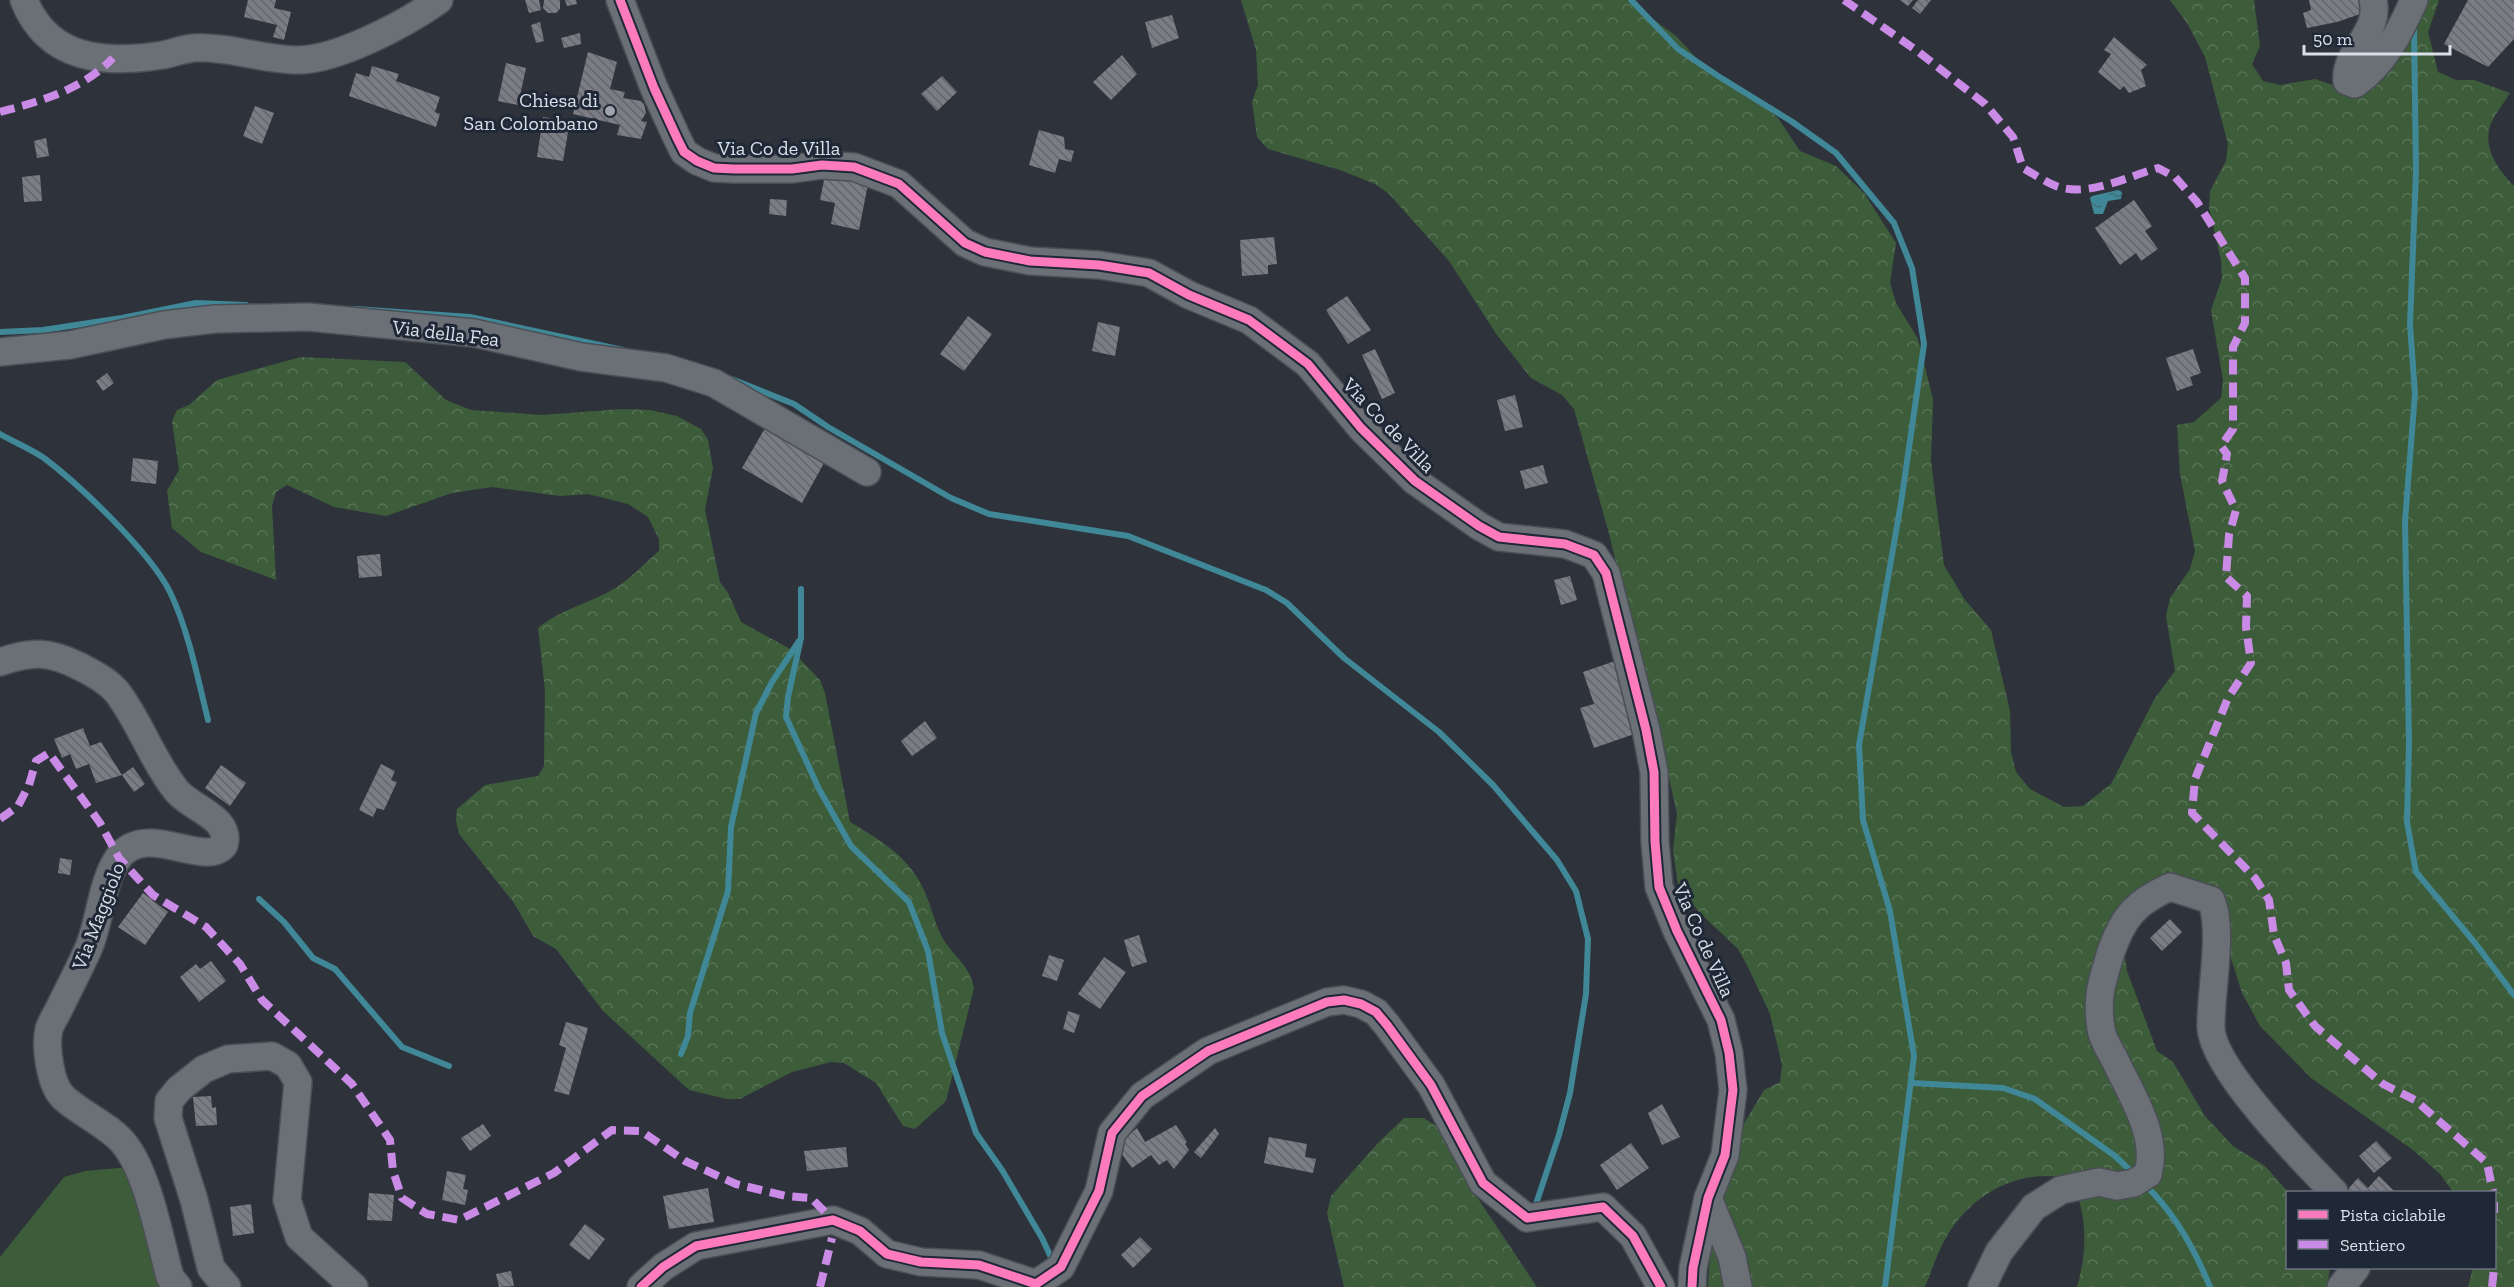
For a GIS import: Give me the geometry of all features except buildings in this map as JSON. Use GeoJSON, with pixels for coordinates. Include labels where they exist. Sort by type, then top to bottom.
{"type":"FeatureCollection","features":[{"type":"Feature","properties":{"kind":"street"},"geometry":{"type":"LineString","coordinates":[[24,0],[39,28],[62,47],[90,58],[161,55],[194,48],[299,60],[340,51],[399,26],[440,0]]}},
{"type":"Feature","properties":{"kind":"street"},"geometry":{"type":"LineString","coordinates":[[399,26],[395,12],[406,0]]}},
{"type":"Feature","properties":{"kind":"street","name":"Via Co de Villa"},"geometry":{"type":"LineString","coordinates":[[620,0],[654,88],[677,138],[684,152],[698,161],[714,168],[734,170],[792,169],[822,165],[854,167],[899,184],[965,243],[985,252],[1030,261],[1099,265],[1149,273],[1189,295],[1249,320],[1308,364],[1361,428],[1415,481],[1479,526],[1499,537],[1565,544],[1594,555],[1606,573],[1646,730],[1654,772],[1655,842],[1659,887],[1677,931],[1721,1020],[1729,1053],[1733,1090],[1725,1155],[1708,1198],[1693,1268],[1692,1287]]}},
{"type":"Feature","properties":{"kind":"street"},"geometry":{"type":"LineString","coordinates":[[2373,0],[2374,22],[2346,70],[2347,81],[2355,84],[2371,74],[2400,32],[2414,0]]}},
{"type":"Feature","properties":{"kind":"street","name":"Via della Fea"},"geometry":{"type":"LineString","coordinates":[[0,352],[70,345],[164,326],[215,319],[308,317],[474,333],[581,357],[666,368],[714,383],[867,472]]}},
{"type":"Feature","properties":{"kind":"street","name":"Via Maggiolo"},"geometry":{"type":"LineString","coordinates":[[0,662],[41,653],[62,657],[99,676],[116,690],[177,792],[220,824],[226,834],[224,844],[216,852],[211,853],[182,846],[140,843],[127,850],[119,858],[110,875],[90,946],[49,1030],[49,1070],[61,1096],[124,1143],[139,1166],[170,1277],[178,1287]]}},
{"type":"Feature","properties":{"kind":"street"},"geometry":{"type":"LineString","coordinates":[[1982,1287],[2000,1252],[2034,1208],[2061,1190],[2099,1182],[2117,1186],[2126,1185],[2148,1174],[2151,1161],[2150,1144],[2141,1116],[2101,1031],[2098,993],[2116,938],[2128,915],[2148,897],[2170,887],[2211,900],[2216,910],[2211,1028],[2214,1045],[2225,1065],[2280,1135],[2333,1191]]}},
{"type":"Feature","properties":{"kind":"street"},"geometry":{"type":"LineString","coordinates":[[641,1287],[663,1267],[696,1246],[833,1229],[860,1231],[887,1254],[921,1262],[980,1265],[1036,1284],[1061,1267],[1099,1191],[1112,1133],[1142,1096],[1208,1051],[1327,1002],[1344,1000],[1361,1004],[1376,1012],[1387,1025],[1431,1085],[1483,1183],[1527,1218],[1603,1207],[1633,1236],[1661,1287]]}},
{"type":"Feature","properties":{"kind":"street"},"geometry":{"type":"LineString","coordinates":[[227,1287],[212,1268],[194,1200],[168,1118],[169,1101],[179,1089],[204,1069],[228,1059],[272,1056],[288,1065],[298,1082],[287,1200],[299,1237],[354,1287]]}},
{"type":"Feature","properties":{"kind":"street"},"geometry":{"type":"LineString","coordinates":[[1708,1198],[1732,1257],[1738,1287]]}},
{"type":"Feature","properties":{"kind":"street"},"geometry":{"type":"LineString","coordinates":[[2342,1287],[2355,1269]]}},
{"type":"Feature","properties":{"kind":"green space"},"geometry":{"type":"Polygon","coordinates":[[[1241,0],[1627,0],[1676,36],[1715,78],[1751,93],[1778,118],[1800,151],[1836,166],[1864,193],[1896,243],[1890,283],[1896,303],[1918,339],[1933,399],[1931,461],[1944,565],[1965,600],[1991,630],[2010,711],[2011,752],[2016,772],[2030,789],[2064,807],[2083,806],[2111,784],[2155,698],[2175,671],[2166,616],[2170,598],[2190,569],[2195,551],[2180,474],[2177,425],[2194,422],[2221,398],[2223,380],[2211,310],[2222,278],[2221,260],[2209,208],[2210,191],[2226,161],[2228,144],[2205,57],[2187,23],[2170,0],[2254,0],[2260,46],[2252,64],[2263,81],[2280,85],[2315,79],[2350,91],[2402,0],[2439,0],[2428,32],[2438,72],[2456,80],[2474,80],[2510,93],[2492,122],[2488,135],[2494,159],[2514,186],[2514,1287],[2468,1287],[2473,1269],[2496,1269],[2496,1191],[2452,1191],[2440,1174],[2413,1150],[2311,1078],[2260,1026],[2242,993],[2220,923],[2209,907],[2172,894],[2139,913],[2124,951],[2127,971],[2157,1051],[2173,1062],[2205,1116],[2233,1146],[2265,1166],[2287,1191],[2286,1269],[2330,1269],[2327,1287],[2077,1287],[2084,1246],[2081,1206],[2072,1179],[2053,1176],[2017,1180],[2000,1186],[1970,1207],[1947,1236],[1925,1287],[1708,1287],[1710,1254],[1743,1125],[1764,1090],[1780,1082],[1782,1065],[1770,1014],[1738,949],[1699,912],[1678,885],[1673,850],[1677,814],[1608,530],[1574,409],[1562,395],[1531,378],[1497,335],[1449,261],[1389,194],[1375,184],[1340,170],[1268,149],[1257,137],[1252,102],[1258,85],[1256,50],[1241,0]]]}},
{"type":"Feature","properties":{"kind":"green space"},"geometry":{"type":"Polygon","coordinates":[[[301,357],[405,362],[446,400],[471,410],[542,415],[622,409],[650,410],[677,416],[701,429],[708,440],[713,468],[705,510],[720,582],[728,593],[741,622],[790,649],[820,680],[825,693],[850,822],[871,834],[900,856],[916,875],[941,935],[972,981],[974,988],[946,1101],[915,1129],[903,1126],[876,1083],[844,1063],[831,1062],[792,1072],[740,1099],[727,1099],[689,1090],[603,1011],[556,949],[533,936],[514,903],[459,834],[456,821],[457,809],[485,785],[538,776],[544,766],[545,690],[538,628],[547,621],[620,585],[659,551],[659,539],[648,517],[628,504],[588,494],[560,496],[492,487],[452,493],[386,516],[334,507],[287,485],[276,492],[272,506],[276,580],[201,552],[172,528],[167,491],[179,470],[172,421],[177,410],[189,405],[217,380],[301,357]]]}},
{"type":"Feature","properties":{"kind":"green space"},"geometry":{"type":"Polygon","coordinates":[[[1404,1118],[1424,1118],[1439,1128],[1467,1182],[1537,1287],[1344,1287],[1327,1213],[1331,1196],[1378,1143],[1404,1118]]]}},
{"type":"Feature","properties":{"kind":"green space"},"geometry":{"type":"Polygon","coordinates":[[[131,1167],[171,1287],[0,1287],[0,1257],[64,1177],[85,1171],[131,1167]]]}},
{"type":"Feature","properties":{"kind":"water"},"geometry":{"type":"Polygon","coordinates":[[[2118,190],[2122,192],[2121,199],[2108,201],[2103,214],[2094,214],[2090,198],[2092,196],[2118,190]]]}},
{"type":"Feature","properties":{"kind":"waterway"},"geometry":{"type":"LineString","coordinates":[[1631,0],[1678,49],[1791,121],[1836,153],[1894,223],[1912,268],[1924,344],[1901,503],[1859,745],[1863,820],[1890,911],[1914,1056],[1885,1287]]}},
{"type":"Feature","properties":{"kind":"waterway"},"geometry":{"type":"LineString","coordinates":[[2414,28],[2416,172],[2410,325],[2415,393],[2405,522],[2409,744],[2407,822],[2416,872],[2475,943],[2514,995]]}},
{"type":"Feature","properties":{"kind":"waterway"},"geometry":{"type":"LineString","coordinates":[[0,332],[43,330],[122,318],[196,303],[246,305]]}},
{"type":"Feature","properties":{"kind":"waterway"},"geometry":{"type":"LineString","coordinates":[[355,309],[470,317],[623,350]]}},
{"type":"Feature","properties":{"kind":"waterway"},"geometry":{"type":"LineString","coordinates":[[729,378],[794,404],[828,427],[951,498],[989,514],[1128,536],[1266,590],[1287,603],[1344,658],[1439,732],[1493,785],[1557,860],[1576,891],[1588,939],[1586,994],[1570,1093],[1559,1135],[1534,1210]]}},
{"type":"Feature","properties":{"kind":"waterway"},"geometry":{"type":"LineString","coordinates":[[0,434],[44,458],[113,520],[147,558],[170,592],[176,606],[192,654],[208,720]]}},
{"type":"Feature","properties":{"kind":"waterway"},"geometry":{"type":"LineString","coordinates":[[801,589],[801,638],[786,717],[819,789],[851,846],[909,902],[928,951],[942,1033],[976,1133],[1002,1170],[1042,1238],[1054,1264]]}},
{"type":"Feature","properties":{"kind":"waterway"},"geometry":{"type":"LineString","coordinates":[[681,1054],[688,1036],[690,1013],[728,891],[731,827],[756,713],[772,682],[799,641]]}},
{"type":"Feature","properties":{"kind":"waterway"},"geometry":{"type":"LineString","coordinates":[[259,899],[284,922],[313,958],[335,969],[402,1047],[449,1066]]}},
{"type":"Feature","properties":{"kind":"waterway"},"geometry":{"type":"LineString","coordinates":[[1912,1083],[2003,1088],[2035,1099],[2115,1156],[2135,1175]]}},
{"type":"Feature","properties":{"kind":"waterway"},"geometry":{"type":"LineString","coordinates":[[2145,1185],[2183,1232],[2210,1287]]}},
{"type":"Feature","properties":{"kind":"marked path"},"geometry":{"type":"LineString","coordinates":[[1844,0],[1916,50],[1985,104],[2013,137],[2023,168],[2048,182],[2068,189],[2094,188],[2158,168],[2175,177],[2197,202],[2245,278],[2245,323],[2233,347],[2233,429],[2221,446],[2227,454],[2222,481],[2236,510],[2229,535],[2226,577],[2247,596],[2246,627],[2251,663],[2228,698],[2195,779],[2192,813],[2255,878],[2269,900],[2274,935],[2286,963],[2289,990],[2315,1026],[2383,1084],[2415,1100],[2487,1163],[2493,1191]]}},
{"type":"Feature","properties":{"kind":"marked path"},"geometry":{"type":"LineString","coordinates":[[0,112],[60,93],[88,78],[113,58]]}},
{"type":"Feature","properties":{"kind":"marked path"},"geometry":{"type":"LineString","coordinates":[[0,819],[18,806],[29,785],[36,761],[49,753],[100,823],[119,858],[153,895],[206,927],[240,964],[262,1000],[352,1084],[390,1140],[393,1171],[402,1198],[427,1214],[459,1220],[554,1173],[612,1130],[641,1131],[685,1161],[736,1184],[786,1196],[811,1198],[833,1220]]}},
{"type":"Feature","properties":{"kind":"marked path"},"geometry":{"type":"LineString","coordinates":[[820,1287],[832,1238]]}},
{"type":"Feature","properties":{"kind":"marked path"},"geometry":{"type":"LineString","coordinates":[[2492,1287],[2494,1269]]}},
{"type":"Feature","properties":{"kind":"cycle path"},"geometry":{"type":"LineString","coordinates":[[620,0],[654,88],[677,138],[684,152],[697,161],[714,168],[734,169],[792,169],[822,165],[854,167],[899,184],[965,243],[985,252],[1030,261],[1099,265],[1149,273],[1189,295],[1249,320],[1308,364],[1361,428],[1415,481],[1479,526],[1499,537],[1565,544],[1594,555],[1606,573],[1646,730],[1654,772],[1655,842],[1659,887],[1677,931],[1721,1020],[1729,1053],[1733,1090],[1725,1155],[1708,1198],[1693,1268],[1692,1287]]}},
{"type":"Feature","properties":{"kind":"cycle path"},"geometry":{"type":"LineString","coordinates":[[641,1287],[663,1267],[696,1246],[833,1220],[860,1231],[887,1254],[921,1262],[979,1265],[1036,1284],[1061,1267],[1099,1191],[1112,1133],[1142,1096],[1208,1051],[1327,1002],[1344,1000],[1361,1004],[1376,1012],[1387,1025],[1431,1085],[1483,1183],[1527,1218],[1603,1207],[1633,1236],[1661,1287]]}},
{"type":"Feature","properties":{"kind":"place","name":"Chiesa di San Colombano"},"geometry":{"type":"Point","coordinates":[610,111]}}]}
